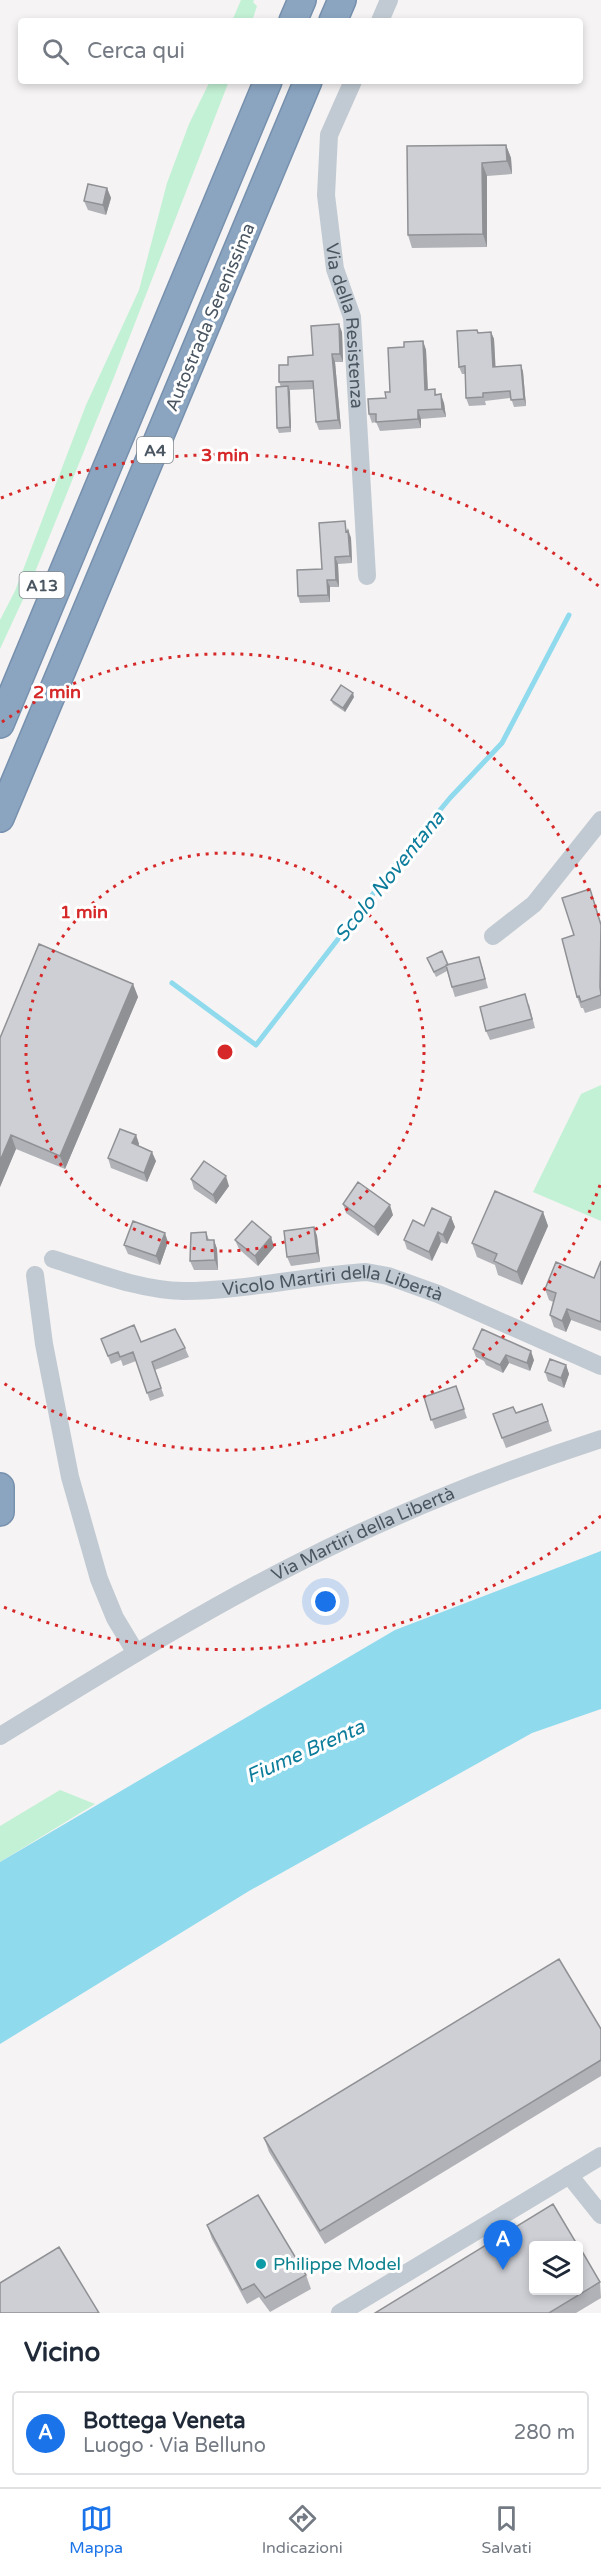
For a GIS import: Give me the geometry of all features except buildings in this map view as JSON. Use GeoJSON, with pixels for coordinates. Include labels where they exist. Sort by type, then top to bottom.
{"type":"FeatureCollection","features":[{"type":"Feature","properties":{"kind":"highway"},"geometry":{"type":"LineString","coordinates":[[294,18],[302,0]]}},
{"type":"Feature","properties":{"kind":"highway"},"geometry":{"type":"LineString","coordinates":[[334,18],[342,0]]}},
{"type":"Feature","properties":{"kind":"highway","name":"Autostrada Serenissima"},"geometry":{"type":"LineString","coordinates":[[0,724],[267,84]]}},
{"type":"Feature","properties":{"kind":"highway","name":"Autostrada Serenissima"},"geometry":{"type":"LineString","coordinates":[[0,818],[307,84]]}},
{"type":"Feature","properties":{"kind":"highway","name":"A13"},"geometry":{"type":"LineString","coordinates":[[0,676],[35,598],[94,498]]}},
{"type":"Feature","properties":{"kind":"highway"},"geometry":{"type":"LineString","coordinates":[[0,1488],[0,1512]]}},
{"type":"Feature","properties":{"kind":"street"},"geometry":{"type":"LineString","coordinates":[[381,18],[389,0]]}},
{"type":"Feature","properties":{"kind":"street","name":"Via della Resistenza"},"geometry":{"type":"LineString","coordinates":[[352,84],[329,135],[326,195],[335,269],[352,317],[367,576]]}},
{"type":"Feature","properties":{"kind":"street"},"geometry":{"type":"LineString","coordinates":[[493,936],[534,904],[601,820]]}},
{"type":"Feature","properties":{"kind":"street","name":"Vicolo Martiri della Libertà"},"geometry":{"type":"LineString","coordinates":[[53,1259],[120,1280],[181,1291],[366,1272],[388,1276],[438,1294],[601,1366]]}},
{"type":"Feature","properties":{"kind":"street"},"geometry":{"type":"LineString","coordinates":[[34,1275],[44,1344],[70,1477],[99,1578],[115,1618],[136,1653]]}},
{"type":"Feature","properties":{"kind":"street","name":"Via Martiri della Libertà"},"geometry":{"type":"LineString","coordinates":[[0,1736],[136,1653],[294,1564],[447,1495],[530,1462],[601,1439]]}},
{"type":"Feature","properties":{"kind":"street"},"geometry":{"type":"LineString","coordinates":[[340,2313],[601,2156]]}},
{"type":"Feature","properties":{"kind":"street"},"geometry":{"type":"LineString","coordinates":[[569,2175],[601,2215]]}},
{"type":"Feature","properties":{"kind":"green space"},"geometry":{"type":"Polygon","coordinates":[[[241,0],[254,0],[257,6],[253,18],[233,18],[241,0]]]}},
{"type":"Feature","properties":{"kind":"green space"},"geometry":{"type":"Polygon","coordinates":[[[209,84],[228,84],[114,377],[31,582],[0,649],[0,620],[15,591],[86,405],[139,290],[167,183],[189,124],[209,84]]]}},
{"type":"Feature","properties":{"kind":"green space"},"geometry":{"type":"Polygon","coordinates":[[[601,1085],[601,1221],[533,1192],[581,1094],[601,1085]]]}},
{"type":"Feature","properties":{"kind":"green space"},"geometry":{"type":"Polygon","coordinates":[[[60,1790],[95,1804],[0,1862],[0,1826],[60,1790]]]}},
{"type":"Feature","properties":{"kind":"water","name":"Fiume Brenta"},"geometry":{"type":"Polygon","coordinates":[[[601,1551],[601,1709],[532,1733],[249,1891],[0,2044],[0,1862],[395,1630],[601,1551]]]}},
{"type":"Feature","properties":{"kind":"waterway","name":"Scolo Noventana"},"geometry":{"type":"LineString","coordinates":[[172,983],[256,1045],[407,850],[450,798],[502,743],[569,615]]}},
{"type":"Feature","properties":{"kind":"place","name":"Philippe Model"},"geometry":{"type":"Point","coordinates":[261,2264]}},
{"type":"Feature","properties":{"kind":"place","name":"Bottega Veneta"},"geometry":{"type":"Point","coordinates":[503,2270]}}]}
